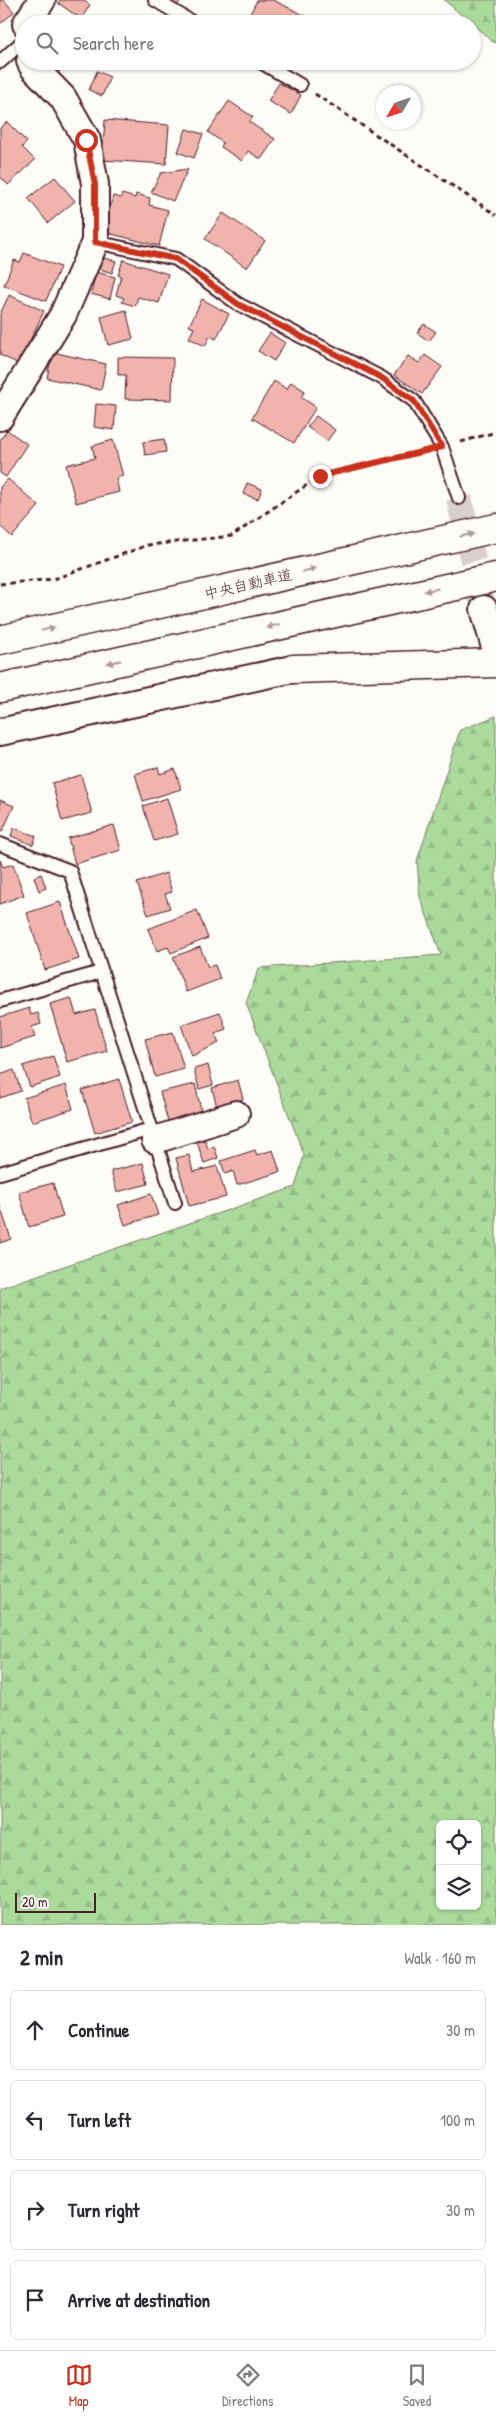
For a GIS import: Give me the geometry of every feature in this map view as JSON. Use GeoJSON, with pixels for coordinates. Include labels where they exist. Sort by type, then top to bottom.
{"type":"FeatureCollection","features":[{"type":"Feature","properties":{"kind":"main road","name":"中央自動車道"},"geometry":{"type":"LineString","coordinates":[[0,640],[496,528]]}},
{"type":"Feature","properties":{"kind":"main road"},"geometry":{"type":"LineString","coordinates":[[0,688],[496,577]]}},
{"type":"Feature","properties":{"kind":"main road"},"geometry":{"type":"LineString","coordinates":[[293,669],[496,663]]}},
{"type":"Feature","properties":{"kind":"street"},"geometry":{"type":"LineString","coordinates":[[36,15],[42,0]]}},
{"type":"Feature","properties":{"kind":"street"},"geometry":{"type":"LineString","coordinates":[[0,416],[63,315],[95,242],[95,184],[86,140],[63,98],[35,70]]}},
{"type":"Feature","properties":{"kind":"street"},"geometry":{"type":"LineString","coordinates":[[484,609],[496,652]]}},
{"type":"Feature","properties":{"kind":"street"},"geometry":{"type":"LineString","coordinates":[[0,732],[293,669]]}},
{"type":"Feature","properties":{"kind":"street"},"geometry":{"type":"LineString","coordinates":[[153,1134],[236,1114]]}},
{"type":"Feature","properties":{"kind":"lane"},"geometry":{"type":"LineString","coordinates":[[155,0],[180,15]]}},
{"type":"Feature","properties":{"kind":"lane"},"geometry":{"type":"LineString","coordinates":[[0,62],[15,50]]}},
{"type":"Feature","properties":{"kind":"lane"},"geometry":{"type":"LineString","coordinates":[[274,70],[300,85]]}},
{"type":"Feature","properties":{"kind":"lane"},"geometry":{"type":"LineString","coordinates":[[95,242],[176,259],[238,304],[382,378],[414,401],[442,447],[459,498]]}},
{"type":"Feature","properties":{"kind":"lane"},"geometry":{"type":"LineString","coordinates":[[0,844],[70,871],[175,1203]]}},
{"type":"Feature","properties":{"kind":"lane"},"geometry":{"type":"LineString","coordinates":[[0,1001],[101,972]]}},
{"type":"Feature","properties":{"kind":"lane"},"geometry":{"type":"LineString","coordinates":[[0,1172],[153,1134]]}},
{"type":"Feature","properties":{"kind":"path"},"geometry":{"type":"LineString","coordinates":[[300,85],[496,215]]}},
{"type":"Feature","properties":{"kind":"path"},"geometry":{"type":"LineString","coordinates":[[0,584],[54,579],[148,546],[232,536],[320,476],[496,432]]}},
{"type":"Feature","properties":{"kind":"green space"},"geometry":{"type":"Polygon","coordinates":[[[444,0],[496,0],[496,43],[481,32],[481,15],[462,15],[444,0]]]}},
{"type":"Feature","properties":{"kind":"green space"},"geometry":{"type":"Polygon","coordinates":[[[496,716],[496,1925],[0,1925],[0,1288],[295,1187],[304,1155],[246,1003],[259,968],[441,955],[420,897],[417,861],[460,730],[496,716]]]}},
{"type":"Feature","properties":{"kind":"building"},"geometry":{"type":"Polygon","coordinates":[[[0,0],[4,0],[14,12],[0,24],[0,0]]]}},
{"type":"Feature","properties":{"kind":"building"},"geometry":{"type":"Polygon","coordinates":[[[60,0],[85,0],[90,5],[84,15],[75,15],[58,3],[60,0]]]}},
{"type":"Feature","properties":{"kind":"building"},"geometry":{"type":"Polygon","coordinates":[[[167,0],[181,0],[176,7],[167,0]]]}},
{"type":"Feature","properties":{"kind":"building"},"geometry":{"type":"Polygon","coordinates":[[[257,0],[273,0],[304,15],[250,15],[257,0]]]}},
{"type":"Feature","properties":{"kind":"building"},"geometry":{"type":"Polygon","coordinates":[[[50,70],[61,70],[56,75],[50,70]]]}},
{"type":"Feature","properties":{"kind":"building"},"geometry":{"type":"Polygon","coordinates":[[[97,71],[110,77],[102,96],[89,90],[97,71]]]}},
{"type":"Feature","properties":{"kind":"building"},"geometry":{"type":"Polygon","coordinates":[[[279,83],[301,95],[291,114],[268,101],[279,83]]]}},
{"type":"Feature","properties":{"kind":"building"},"geometry":{"type":"Polygon","coordinates":[[[229,101],[253,117],[249,122],[275,139],[261,159],[248,151],[242,161],[221,147],[223,143],[208,132],[229,101]]]}},
{"type":"Feature","properties":{"kind":"building"},"geometry":{"type":"Polygon","coordinates":[[[105,120],[169,125],[166,164],[102,160],[105,120]]]}},
{"type":"Feature","properties":{"kind":"building"},"geometry":{"type":"Polygon","coordinates":[[[7,122],[27,142],[22,147],[35,160],[8,185],[0,176],[0,128],[7,122]]]}},
{"type":"Feature","properties":{"kind":"building"},"geometry":{"type":"Polygon","coordinates":[[[186,129],[203,134],[194,158],[178,152],[186,129]]]}},
{"type":"Feature","properties":{"kind":"building"},"geometry":{"type":"Polygon","coordinates":[[[188,169],[173,201],[151,192],[161,173],[188,169]]]}},
{"type":"Feature","properties":{"kind":"building"},"geometry":{"type":"Polygon","coordinates":[[[55,177],[75,201],[48,223],[28,198],[55,177]]]}},
{"type":"Feature","properties":{"kind":"building"},"geometry":{"type":"Polygon","coordinates":[[[122,194],[135,198],[136,194],[150,198],[149,205],[168,210],[159,246],[104,232],[113,196],[121,198],[122,194]]]}},
{"type":"Feature","properties":{"kind":"building"},"geometry":{"type":"Polygon","coordinates":[[[223,213],[265,241],[247,268],[205,239],[223,213]]]}},
{"type":"Feature","properties":{"kind":"building"},"geometry":{"type":"Polygon","coordinates":[[[24,253],[60,267],[46,301],[4,285],[14,260],[20,262],[24,253]]]}},
{"type":"Feature","properties":{"kind":"building"},"geometry":{"type":"Polygon","coordinates":[[[104,258],[116,261],[112,273],[100,269],[104,258]]]}},
{"type":"Feature","properties":{"kind":"building"},"geometry":{"type":"Polygon","coordinates":[[[123,260],[168,274],[159,303],[138,297],[135,306],[122,302],[124,298],[116,295],[121,276],[118,275],[123,260]]]}},
{"type":"Feature","properties":{"kind":"building"},"geometry":{"type":"Polygon","coordinates":[[[96,272],[115,277],[110,299],[91,294],[96,272]]]}},
{"type":"Feature","properties":{"kind":"building"},"geometry":{"type":"Polygon","coordinates":[[[9,295],[44,311],[19,364],[0,355],[0,314],[9,295]]]}},
{"type":"Feature","properties":{"kind":"building"},"geometry":{"type":"Polygon","coordinates":[[[202,299],[229,314],[216,339],[210,336],[205,346],[189,338],[194,328],[189,326],[202,299]]]}},
{"type":"Feature","properties":{"kind":"building"},"geometry":{"type":"Polygon","coordinates":[[[126,310],[133,339],[108,345],[101,317],[126,310]]]}},
{"type":"Feature","properties":{"kind":"building"},"geometry":{"type":"Polygon","coordinates":[[[424,324],[436,332],[429,341],[417,333],[424,324]]]}},
{"type":"Feature","properties":{"kind":"building"},"geometry":{"type":"Polygon","coordinates":[[[270,333],[285,343],[274,361],[258,351],[270,333]]]}},
{"type":"Feature","properties":{"kind":"building"},"geometry":{"type":"Polygon","coordinates":[[[52,352],[106,364],[101,390],[47,378],[52,352]]]}},
{"type":"Feature","properties":{"kind":"building"},"geometry":{"type":"Polygon","coordinates":[[[425,355],[442,367],[422,394],[394,375],[408,356],[419,363],[425,355]]]}},
{"type":"Feature","properties":{"kind":"building"},"geometry":{"type":"Polygon","coordinates":[[[118,357],[173,358],[172,400],[125,399],[126,375],[118,375],[118,357]]]}},
{"type":"Feature","properties":{"kind":"building"},"geometry":{"type":"Polygon","coordinates":[[[274,381],[287,389],[291,382],[305,391],[301,397],[316,407],[294,443],[252,418],[274,381]]]}},
{"type":"Feature","properties":{"kind":"building"},"geometry":{"type":"Polygon","coordinates":[[[96,404],[116,406],[114,430],[94,427],[96,404]]]}},
{"type":"Feature","properties":{"kind":"building"},"geometry":{"type":"Polygon","coordinates":[[[316,416],[335,430],[327,441],[307,427],[316,416]]]}},
{"type":"Feature","properties":{"kind":"building"},"geometry":{"type":"Polygon","coordinates":[[[7,430],[27,444],[6,477],[0,473],[0,440],[7,430]]]}},
{"type":"Feature","properties":{"kind":"building"},"geometry":{"type":"Polygon","coordinates":[[[164,439],[166,452],[145,455],[143,442],[164,439]]]}},
{"type":"Feature","properties":{"kind":"building"},"geometry":{"type":"Polygon","coordinates":[[[113,440],[123,476],[116,478],[119,492],[76,503],[66,465],[95,458],[92,446],[113,440]]]}},
{"type":"Feature","properties":{"kind":"building"},"geometry":{"type":"Polygon","coordinates":[[[8,479],[39,506],[12,537],[0,526],[0,487],[8,479]]]}},
{"type":"Feature","properties":{"kind":"building"},"geometry":{"type":"Polygon","coordinates":[[[247,483],[262,489],[258,499],[243,494],[247,483]]]}},
{"type":"Feature","properties":{"kind":"building"},"geometry":{"type":"Polygon","coordinates":[[[158,767],[160,774],[175,769],[181,789],[143,801],[135,774],[158,767]]]}},
{"type":"Feature","properties":{"kind":"building"},"geometry":{"type":"Polygon","coordinates":[[[81,775],[92,813],[62,821],[52,783],[81,775]]]}},
{"type":"Feature","properties":{"kind":"building"},"geometry":{"type":"Polygon","coordinates":[[[167,798],[178,834],[154,841],[143,806],[167,798]]]}},
{"type":"Feature","properties":{"kind":"building"},"geometry":{"type":"Polygon","coordinates":[[[0,800],[14,806],[2,832],[0,831],[0,800]]]}},
{"type":"Feature","properties":{"kind":"building"},"geometry":{"type":"Polygon","coordinates":[[[114,825],[121,850],[75,864],[68,838],[114,825]]]}},
{"type":"Feature","properties":{"kind":"building"},"geometry":{"type":"Polygon","coordinates":[[[14,828],[36,836],[33,845],[11,836],[14,828]]]}},
{"type":"Feature","properties":{"kind":"building"},"geometry":{"type":"Polygon","coordinates":[[[0,860],[3,867],[13,864],[24,895],[0,904],[0,860]]]}},
{"type":"Feature","properties":{"kind":"building"},"geometry":{"type":"Polygon","coordinates":[[[166,873],[172,892],[165,894],[170,908],[148,915],[137,883],[166,873]]]}},
{"type":"Feature","properties":{"kind":"building"},"geometry":{"type":"Polygon","coordinates":[[[41,874],[46,888],[39,891],[34,877],[41,874]]]}},
{"type":"Feature","properties":{"kind":"building"},"geometry":{"type":"Polygon","coordinates":[[[60,902],[79,959],[45,970],[27,913],[60,902]]]}},
{"type":"Feature","properties":{"kind":"building"},"geometry":{"type":"Polygon","coordinates":[[[197,910],[208,938],[171,953],[168,947],[157,951],[148,929],[197,910]]]}},
{"type":"Feature","properties":{"kind":"building"},"geometry":{"type":"Polygon","coordinates":[[[200,947],[208,967],[215,965],[220,979],[186,992],[173,957],[200,947]]]}},
{"type":"Feature","properties":{"kind":"building"},"geometry":{"type":"Polygon","coordinates":[[[71,998],[76,1015],[95,1010],[107,1051],[67,1062],[50,1004],[71,998]]]}},
{"type":"Feature","properties":{"kind":"building"},"geometry":{"type":"Polygon","coordinates":[[[29,1008],[31,1015],[38,1013],[41,1024],[32,1027],[35,1037],[0,1048],[0,1017],[29,1008]]]}},
{"type":"Feature","properties":{"kind":"building"},"geometry":{"type":"Polygon","coordinates":[[[220,1012],[226,1029],[215,1033],[219,1043],[192,1056],[181,1025],[220,1012]]]}},
{"type":"Feature","properties":{"kind":"building"},"geometry":{"type":"Polygon","coordinates":[[[173,1032],[184,1069],[155,1077],[145,1039],[173,1032]]]}},
{"type":"Feature","properties":{"kind":"building"},"geometry":{"type":"Polygon","coordinates":[[[53,1056],[60,1077],[30,1087],[23,1066],[53,1056]]]}},
{"type":"Feature","properties":{"kind":"building"},"geometry":{"type":"Polygon","coordinates":[[[208,1065],[213,1085],[199,1089],[194,1069],[208,1065]]]}},
{"type":"Feature","properties":{"kind":"building"},"geometry":{"type":"Polygon","coordinates":[[[14,1070],[21,1091],[0,1098],[0,1075],[14,1070]]]}},
{"type":"Feature","properties":{"kind":"building"},"geometry":{"type":"Polygon","coordinates":[[[119,1079],[132,1122],[95,1133],[82,1090],[119,1079]]]}},
{"type":"Feature","properties":{"kind":"building"},"geometry":{"type":"Polygon","coordinates":[[[238,1080],[243,1099],[217,1107],[212,1088],[238,1080]]]}},
{"type":"Feature","properties":{"kind":"building"},"geometry":{"type":"Polygon","coordinates":[[[195,1084],[202,1114],[168,1122],[160,1092],[195,1084]]]}},
{"type":"Feature","properties":{"kind":"building"},"geometry":{"type":"Polygon","coordinates":[[[66,1085],[73,1109],[32,1122],[24,1098],[66,1085]]]}},
{"type":"Feature","properties":{"kind":"building"},"geometry":{"type":"Polygon","coordinates":[[[205,1140],[208,1149],[214,1146],[218,1158],[204,1163],[197,1142],[205,1140]]]}},
{"type":"Feature","properties":{"kind":"building"},"geometry":{"type":"Polygon","coordinates":[[[255,1150],[257,1155],[273,1150],[280,1172],[237,1185],[233,1171],[225,1174],[221,1161],[255,1150]]]}},
{"type":"Feature","properties":{"kind":"building"},"geometry":{"type":"Polygon","coordinates":[[[189,1155],[193,1172],[217,1166],[226,1197],[189,1206],[176,1158],[189,1155]]]}},
{"type":"Feature","properties":{"kind":"building"},"geometry":{"type":"Polygon","coordinates":[[[143,1163],[148,1184],[117,1192],[111,1171],[143,1163]]]}},
{"type":"Feature","properties":{"kind":"building"},"geometry":{"type":"Polygon","coordinates":[[[53,1183],[63,1217],[29,1227],[19,1192],[53,1183]]]}},
{"type":"Feature","properties":{"kind":"building"},"geometry":{"type":"Polygon","coordinates":[[[151,1194],[158,1215],[125,1225],[118,1205],[151,1194]]]}},
{"type":"Feature","properties":{"kind":"building"},"geometry":{"type":"Polygon","coordinates":[[[0,1206],[11,1239],[0,1243],[0,1206]]]}},
{"type":"Feature","properties":{"kind":"tunnel"},"geometry":{"type":"LineString","coordinates":[[459,498],[484,609]]}},
{"type":"Feature","properties":{"kind":"route"},"geometry":{"type":"LineString","coordinates":[[86,140],[95,184],[95,242],[176,259],[238,304],[382,378],[414,401],[442,447],[320,476]]}}]}
